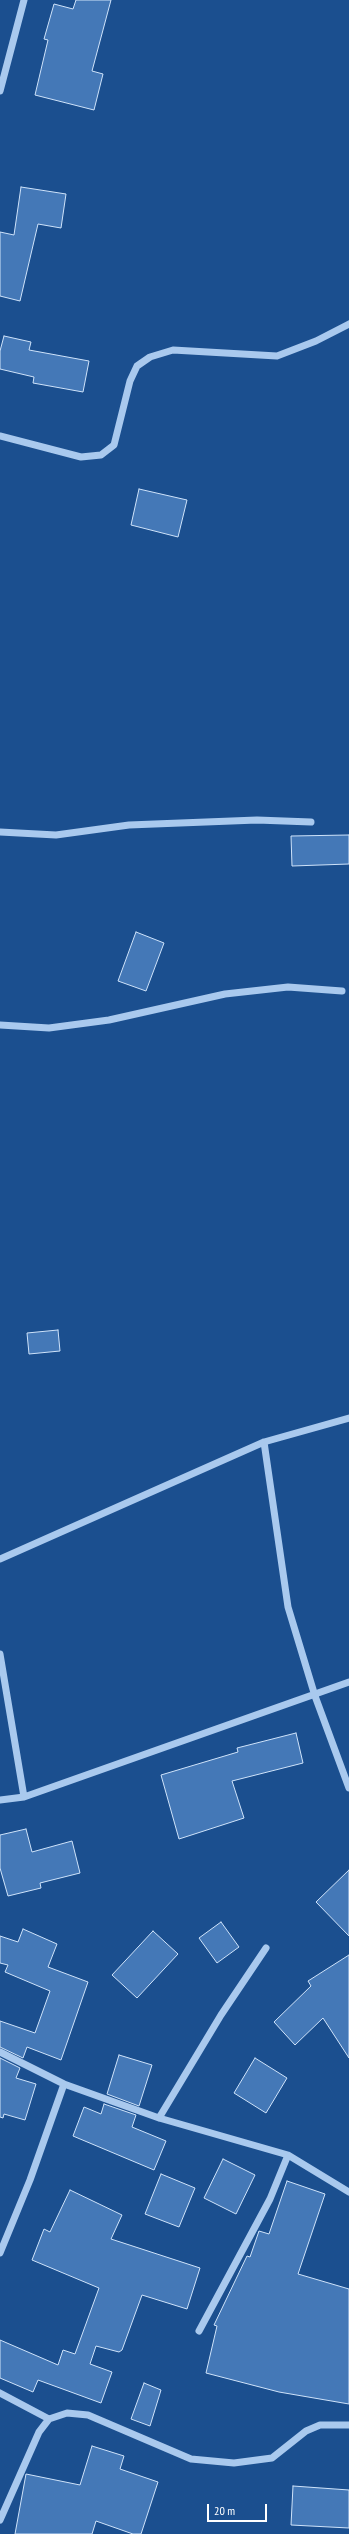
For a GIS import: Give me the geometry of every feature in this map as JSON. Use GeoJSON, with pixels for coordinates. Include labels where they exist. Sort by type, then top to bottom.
{"type":"FeatureCollection","features":[{"type":"Feature","properties":{"kind":"street"},"geometry":{"type":"LineString","coordinates":[[0,91],[24,0]]}},
{"type":"Feature","properties":{"kind":"street"},"geometry":{"type":"LineString","coordinates":[[0,436],[81,456],[101,454],[114,445],[130,381],[137,366],[150,357],[172,350],[277,356],[316,341],[349,324]]}},
{"type":"Feature","properties":{"kind":"street"},"geometry":{"type":"LineString","coordinates":[[0,832],[56,835],[129,825],[257,820],[311,822]]}},
{"type":"Feature","properties":{"kind":"street"},"geometry":{"type":"LineString","coordinates":[[0,1025],[49,1028],[109,1020],[225,994],[288,987],[342,991]]}},
{"type":"Feature","properties":{"kind":"street"},"geometry":{"type":"LineString","coordinates":[[0,1559],[264,1442],[349,1418]]}},
{"type":"Feature","properties":{"kind":"street"},"geometry":{"type":"LineString","coordinates":[[264,1442],[288,1607],[314,1696],[349,1788]]}},
{"type":"Feature","properties":{"kind":"street"},"geometry":{"type":"LineString","coordinates":[[0,1654],[24,1797]]}},
{"type":"Feature","properties":{"kind":"street"},"geometry":{"type":"LineString","coordinates":[[0,1800],[24,1797],[314,1696],[349,1682]]}},
{"type":"Feature","properties":{"kind":"street"},"geometry":{"type":"LineString","coordinates":[[159,2118],[221,2016],[266,1948]]}},
{"type":"Feature","properties":{"kind":"street"},"geometry":{"type":"LineString","coordinates":[[0,2052],[64,2084],[159,2118],[288,2155],[349,2192]]}},
{"type":"Feature","properties":{"kind":"street"},"geometry":{"type":"LineString","coordinates":[[0,2253],[30,2180],[64,2084]]}},
{"type":"Feature","properties":{"kind":"street"},"geometry":{"type":"LineString","coordinates":[[199,2331],[270,2199],[288,2155]]}},
{"type":"Feature","properties":{"kind":"street"},"geometry":{"type":"LineString","coordinates":[[0,2393],[49,2419]]}},
{"type":"Feature","properties":{"kind":"street"},"geometry":{"type":"LineString","coordinates":[[0,2520],[39,2432],[49,2419],[67,2413],[88,2415],[192,2459],[234,2463],[272,2458],[306,2431],[320,2425],[349,2425]]}},
{"type":"Feature","properties":{"kind":"building"},"geometry":{"type":"Polygon","coordinates":[[[76,0],[111,0],[92,71],[103,74],[94,110],[35,95],[48,40],[44,39],[54,4],[73,9],[76,0]]]}},
{"type":"Feature","properties":{"kind":"building"},"geometry":{"type":"Polygon","coordinates":[[[21,187],[66,194],[61,228],[38,224],[20,301],[0,296],[0,232],[14,235],[21,187]]]}},
{"type":"Feature","properties":{"kind":"building"},"geometry":{"type":"Polygon","coordinates":[[[4,336],[31,342],[29,350],[89,361],[83,392],[33,383],[34,377],[0,369],[0,351],[4,336]]]}},
{"type":"Feature","properties":{"kind":"building"},"geometry":{"type":"Polygon","coordinates":[[[139,489],[187,500],[178,537],[131,525],[139,489]]]}},
{"type":"Feature","properties":{"kind":"building"},"geometry":{"type":"Polygon","coordinates":[[[349,835],[349,864],[292,866],[291,836],[349,835]]]}},
{"type":"Feature","properties":{"kind":"building"},"geometry":{"type":"Polygon","coordinates":[[[136,932],[164,943],[146,991],[118,981],[136,932]]]}},
{"type":"Feature","properties":{"kind":"building"},"geometry":{"type":"Polygon","coordinates":[[[58,1330],[60,1351],[29,1354],[27,1333],[58,1330]]]}},
{"type":"Feature","properties":{"kind":"building"},"geometry":{"type":"Polygon","coordinates":[[[296,1733],[303,1763],[232,1781],[244,1818],[179,1839],[161,1775],[238,1752],[237,1748],[296,1733]]]}},
{"type":"Feature","properties":{"kind":"building"},"geometry":{"type":"Polygon","coordinates":[[[26,1829],[32,1852],[72,1841],[80,1873],[40,1883],[41,1888],[8,1896],[0,1868],[0,1835],[26,1829]]]}},
{"type":"Feature","properties":{"kind":"building"},"geometry":{"type":"Polygon","coordinates":[[[349,1870],[349,1936],[316,1902],[349,1870]]]}},
{"type":"Feature","properties":{"kind":"building"},"geometry":{"type":"Polygon","coordinates":[[[221,1922],[239,1947],[217,1963],[199,1938],[221,1922]]]}},
{"type":"Feature","properties":{"kind":"building"},"geometry":{"type":"Polygon","coordinates":[[[23,1929],[57,1944],[48,1967],[88,1982],[61,2060],[27,2047],[23,2058],[0,2047],[0,2021],[35,2033],[50,1991],[5,1972],[8,1965],[0,1963],[0,1936],[18,1942],[23,1929]]]}},
{"type":"Feature","properties":{"kind":"building"},"geometry":{"type":"Polygon","coordinates":[[[153,1931],[178,1954],[137,1998],[112,1975],[153,1931]]]}},
{"type":"Feature","properties":{"kind":"building"},"geometry":{"type":"Polygon","coordinates":[[[349,1955],[349,2058],[323,2018],[295,2045],[274,2022],[311,1986],[308,1981],[349,1955]]]}},
{"type":"Feature","properties":{"kind":"building"},"geometry":{"type":"Polygon","coordinates":[[[119,2055],[152,2065],[139,2106],[107,2094],[119,2055]]]}},
{"type":"Feature","properties":{"kind":"building"},"geometry":{"type":"Polygon","coordinates":[[[0,2058],[20,2068],[16,2078],[36,2084],[25,2120],[4,2114],[3,2118],[0,2117],[0,2058]]]}},
{"type":"Feature","properties":{"kind":"building"},"geometry":{"type":"Polygon","coordinates":[[[255,2058],[287,2078],[266,2113],[234,2093],[255,2058]]]}},
{"type":"Feature","properties":{"kind":"building"},"geometry":{"type":"Polygon","coordinates":[[[104,2104],[136,2115],[132,2127],[166,2141],[154,2170],[73,2136],[84,2107],[101,2114],[104,2104]]]}},
{"type":"Feature","properties":{"kind":"building"},"geometry":{"type":"Polygon","coordinates":[[[223,2159],[255,2175],[236,2214],[204,2198],[223,2159]]]}},
{"type":"Feature","properties":{"kind":"building"},"geometry":{"type":"Polygon","coordinates":[[[161,2174],[195,2188],[179,2227],[145,2214],[161,2174]]]}},
{"type":"Feature","properties":{"kind":"building"},"geometry":{"type":"Polygon","coordinates":[[[287,2181],[325,2194],[298,2274],[349,2289],[349,2404],[279,2392],[206,2373],[217,2326],[214,2325],[247,2256],[250,2257],[259,2231],[269,2234],[287,2181]]]}},
{"type":"Feature","properties":{"kind":"building"},"geometry":{"type":"Polygon","coordinates":[[[70,2190],[122,2215],[111,2239],[200,2268],[187,2309],[142,2295],[122,2350],[119,2352],[96,2346],[90,2364],[112,2372],[101,2403],[38,2380],[33,2392],[0,2378],[0,2340],[58,2365],[63,2350],[75,2354],[99,2288],[32,2260],[44,2229],[50,2232],[70,2190]]]}},
{"type":"Feature","properties":{"kind":"building"},"geometry":{"type":"Polygon","coordinates":[[[144,2383],[161,2390],[150,2426],[131,2419],[144,2383]]]}},
{"type":"Feature","properties":{"kind":"building"},"geometry":{"type":"Polygon","coordinates":[[[92,2446],[124,2456],[120,2469],[158,2482],[141,2534],[133,2534],[96,2521],[92,2534],[15,2534],[26,2474],[80,2485],[92,2446]]]}},
{"type":"Feature","properties":{"kind":"building"},"geometry":{"type":"Polygon","coordinates":[[[293,2486],[349,2490],[349,2528],[291,2525],[293,2486]]]}}]}
